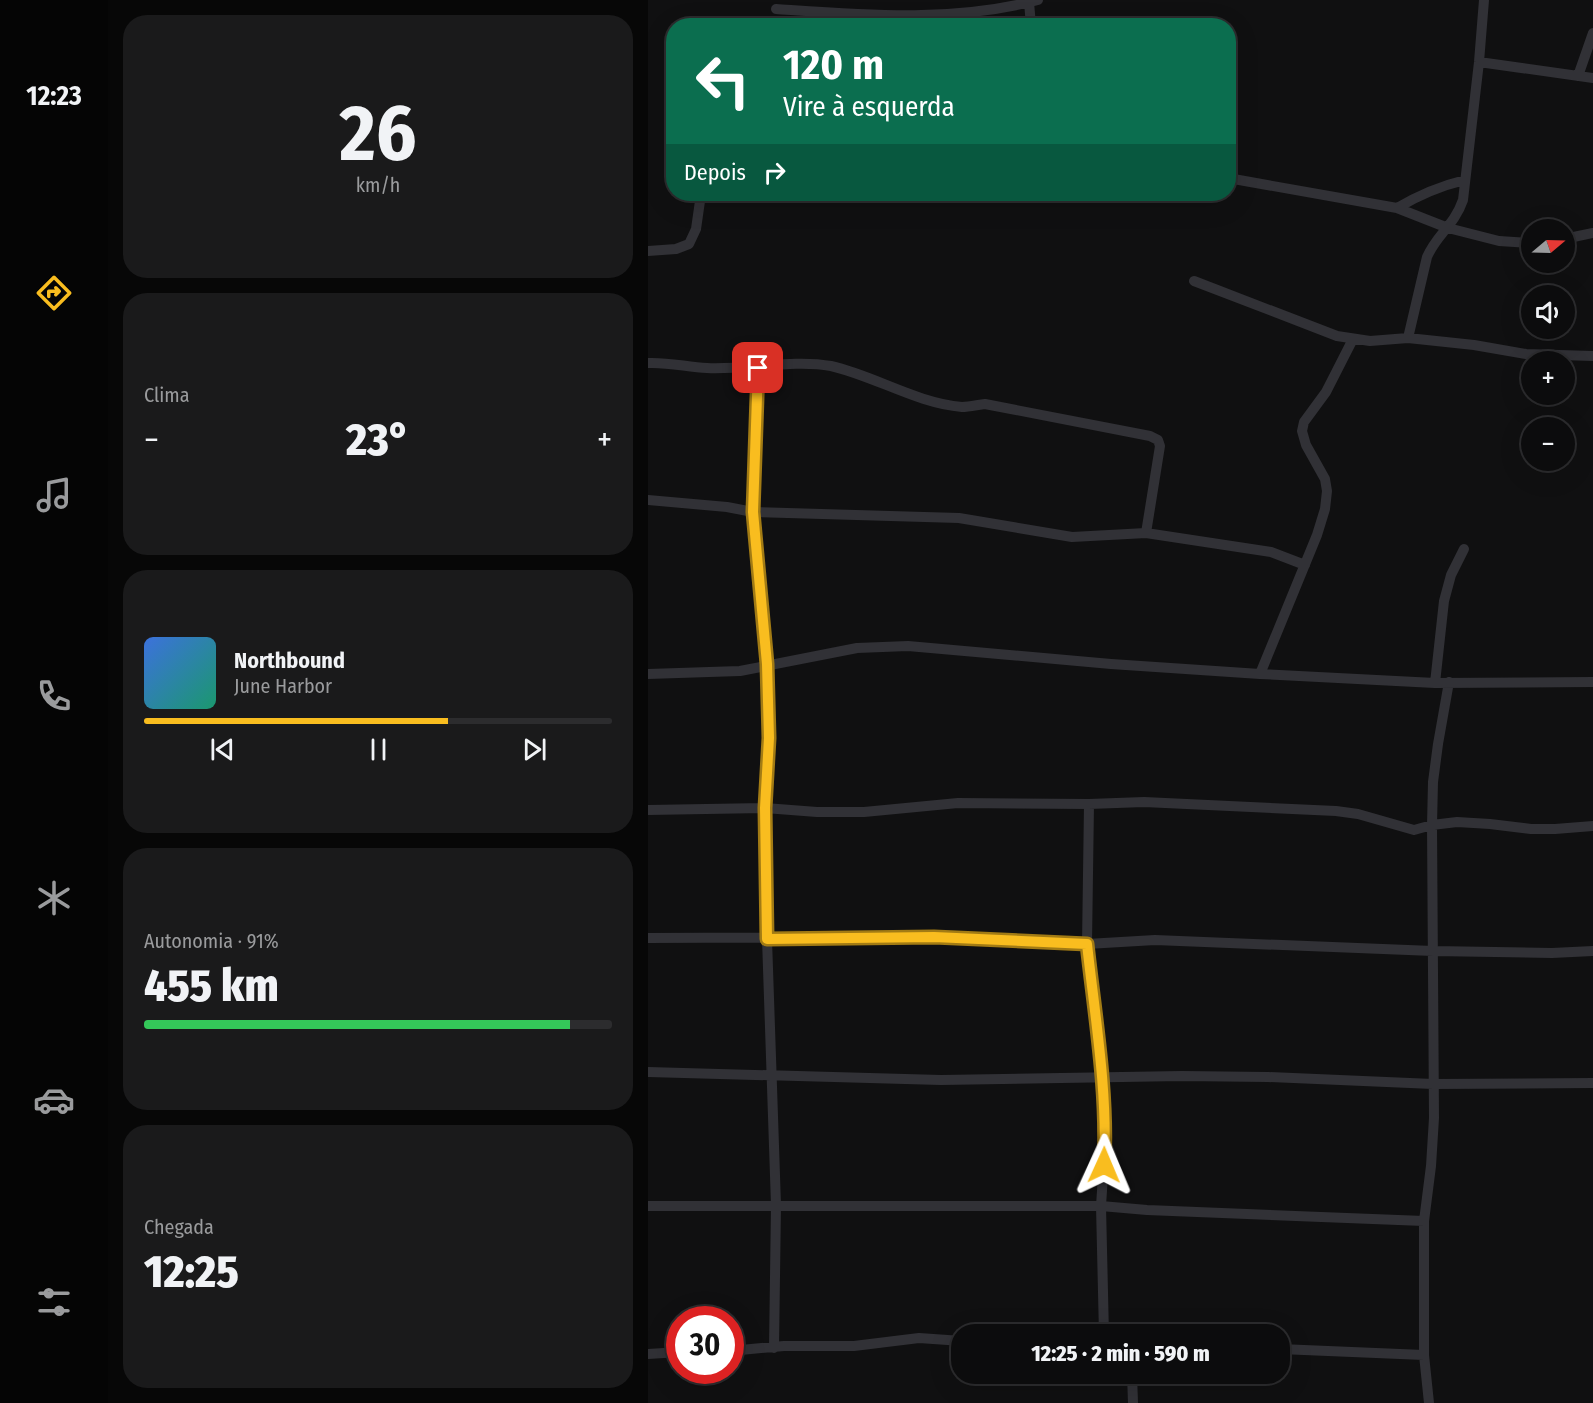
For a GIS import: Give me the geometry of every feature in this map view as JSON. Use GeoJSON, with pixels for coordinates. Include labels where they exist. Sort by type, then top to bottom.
{"type":"FeatureCollection","features":[{"type":"Feature","properties":{"kind":"street"},"geometry":{"type":"LineString","coordinates":[[1408,338],[1432,244],[1458,215],[1462,200],[1479,62],[1484,0]]}},
{"type":"Feature","properties":{"kind":"street"},"geometry":{"type":"LineString","coordinates":[[776,9],[877,16],[929,16],[1033,1],[1032,18]]}},
{"type":"Feature","properties":{"kind":"street"},"geometry":{"type":"LineString","coordinates":[[1578,76],[1593,33]]}},
{"type":"Feature","properties":{"kind":"street"},"geometry":{"type":"LineString","coordinates":[[1479,62],[1593,78]]}},
{"type":"Feature","properties":{"kind":"street"},"geometry":{"type":"LineString","coordinates":[[1236,179],[1397,208],[1448,228],[1499,241],[1521,242]]}},
{"type":"Feature","properties":{"kind":"street"},"geometry":{"type":"LineString","coordinates":[[1397,208],[1440,186],[1465,180]]}},
{"type":"Feature","properties":{"kind":"street"},"geometry":{"type":"LineString","coordinates":[[648,251],[676,249],[689,244],[696,229],[700,201]]}},
{"type":"Feature","properties":{"kind":"street"},"geometry":{"type":"LineString","coordinates":[[1575,237],[1593,233]]}},
{"type":"Feature","properties":{"kind":"street"},"geometry":{"type":"LineString","coordinates":[[1194,281],[1337,336],[1370,341],[1408,338],[1474,345],[1526,354],[1593,356]]}},
{"type":"Feature","properties":{"kind":"street"},"geometry":{"type":"LineString","coordinates":[[1260,674],[1317,535],[1324,509],[1327,491],[1325,479],[1306,445],[1302,431],[1304,423],[1326,392],[1353,339]]}},
{"type":"Feature","properties":{"kind":"street"},"geometry":{"type":"LineString","coordinates":[[648,363],[679,363],[706,368],[758,368],[806,364],[830,366],[921,397],[963,407],[985,404],[1150,436],[1158,440],[1160,446],[1146,533]]}},
{"type":"Feature","properties":{"kind":"street"},"geometry":{"type":"LineString","coordinates":[[758,368],[753,512],[767,664],[769,738],[765,808],[776,1205],[774,1348]]}},
{"type":"Feature","properties":{"kind":"street"},"geometry":{"type":"LineString","coordinates":[[648,500],[735,508],[753,512],[959,518],[1072,537],[1146,533],[1270,552],[1305,565]]}},
{"type":"Feature","properties":{"kind":"street"},"geometry":{"type":"LineString","coordinates":[[1435,682],[1444,601],[1451,575],[1464,549]]}},
{"type":"Feature","properties":{"kind":"street"},"geometry":{"type":"LineString","coordinates":[[648,674],[740,671],[858,648],[908,646],[1099,663],[1260,674],[1435,682],[1593,682]]}},
{"type":"Feature","properties":{"kind":"street"},"geometry":{"type":"LineString","coordinates":[[1429,1403],[1424,1355],[1424,1221],[1434,1118],[1432,825],[1437,754],[1449,682]]}},
{"type":"Feature","properties":{"kind":"street"},"geometry":{"type":"LineString","coordinates":[[648,810],[765,808],[817,812],[864,812],[958,803],[1089,804],[1144,801],[1336,811],[1358,814],[1414,830],[1457,822],[1531,829],[1593,826]]}},
{"type":"Feature","properties":{"kind":"street"},"geometry":{"type":"LineString","coordinates":[[1089,804],[1087,944],[1102,1077],[1105,1144],[1101,1206],[1104,1324]]}},
{"type":"Feature","properties":{"kind":"street"},"geometry":{"type":"LineString","coordinates":[[648,938],[934,937],[1087,944],[1155,940],[1433,951],[1552,953],[1593,951]]}},
{"type":"Feature","properties":{"kind":"street"},"geometry":{"type":"LineString","coordinates":[[648,1072],[941,1080],[1268,1077],[1433,1084],[1593,1083]]}},
{"type":"Feature","properties":{"kind":"street"},"geometry":{"type":"LineString","coordinates":[[648,1206],[1101,1206],[1424,1221]]}},
{"type":"Feature","properties":{"kind":"street"},"geometry":{"type":"LineString","coordinates":[[744,1350],[854,1346],[919,1338],[951,1340]]}},
{"type":"Feature","properties":{"kind":"street"},"geometry":{"type":"LineString","coordinates":[[1290,1349],[1424,1355]]}},
{"type":"Feature","properties":{"kind":"street"},"geometry":{"type":"LineString","coordinates":[[648,1354],[666,1353]]}},
{"type":"Feature","properties":{"kind":"street"},"geometry":{"type":"LineString","coordinates":[[1132,1384],[1133,1403]]}},
{"type":"Feature","properties":{"kind":"route"},"geometry":{"type":"LineString","coordinates":[[758,368],[753,512],[767,664],[769,738],[765,808],[767,939],[934,937],[1087,944],[1102,1077],[1104,1165]]}}]}
